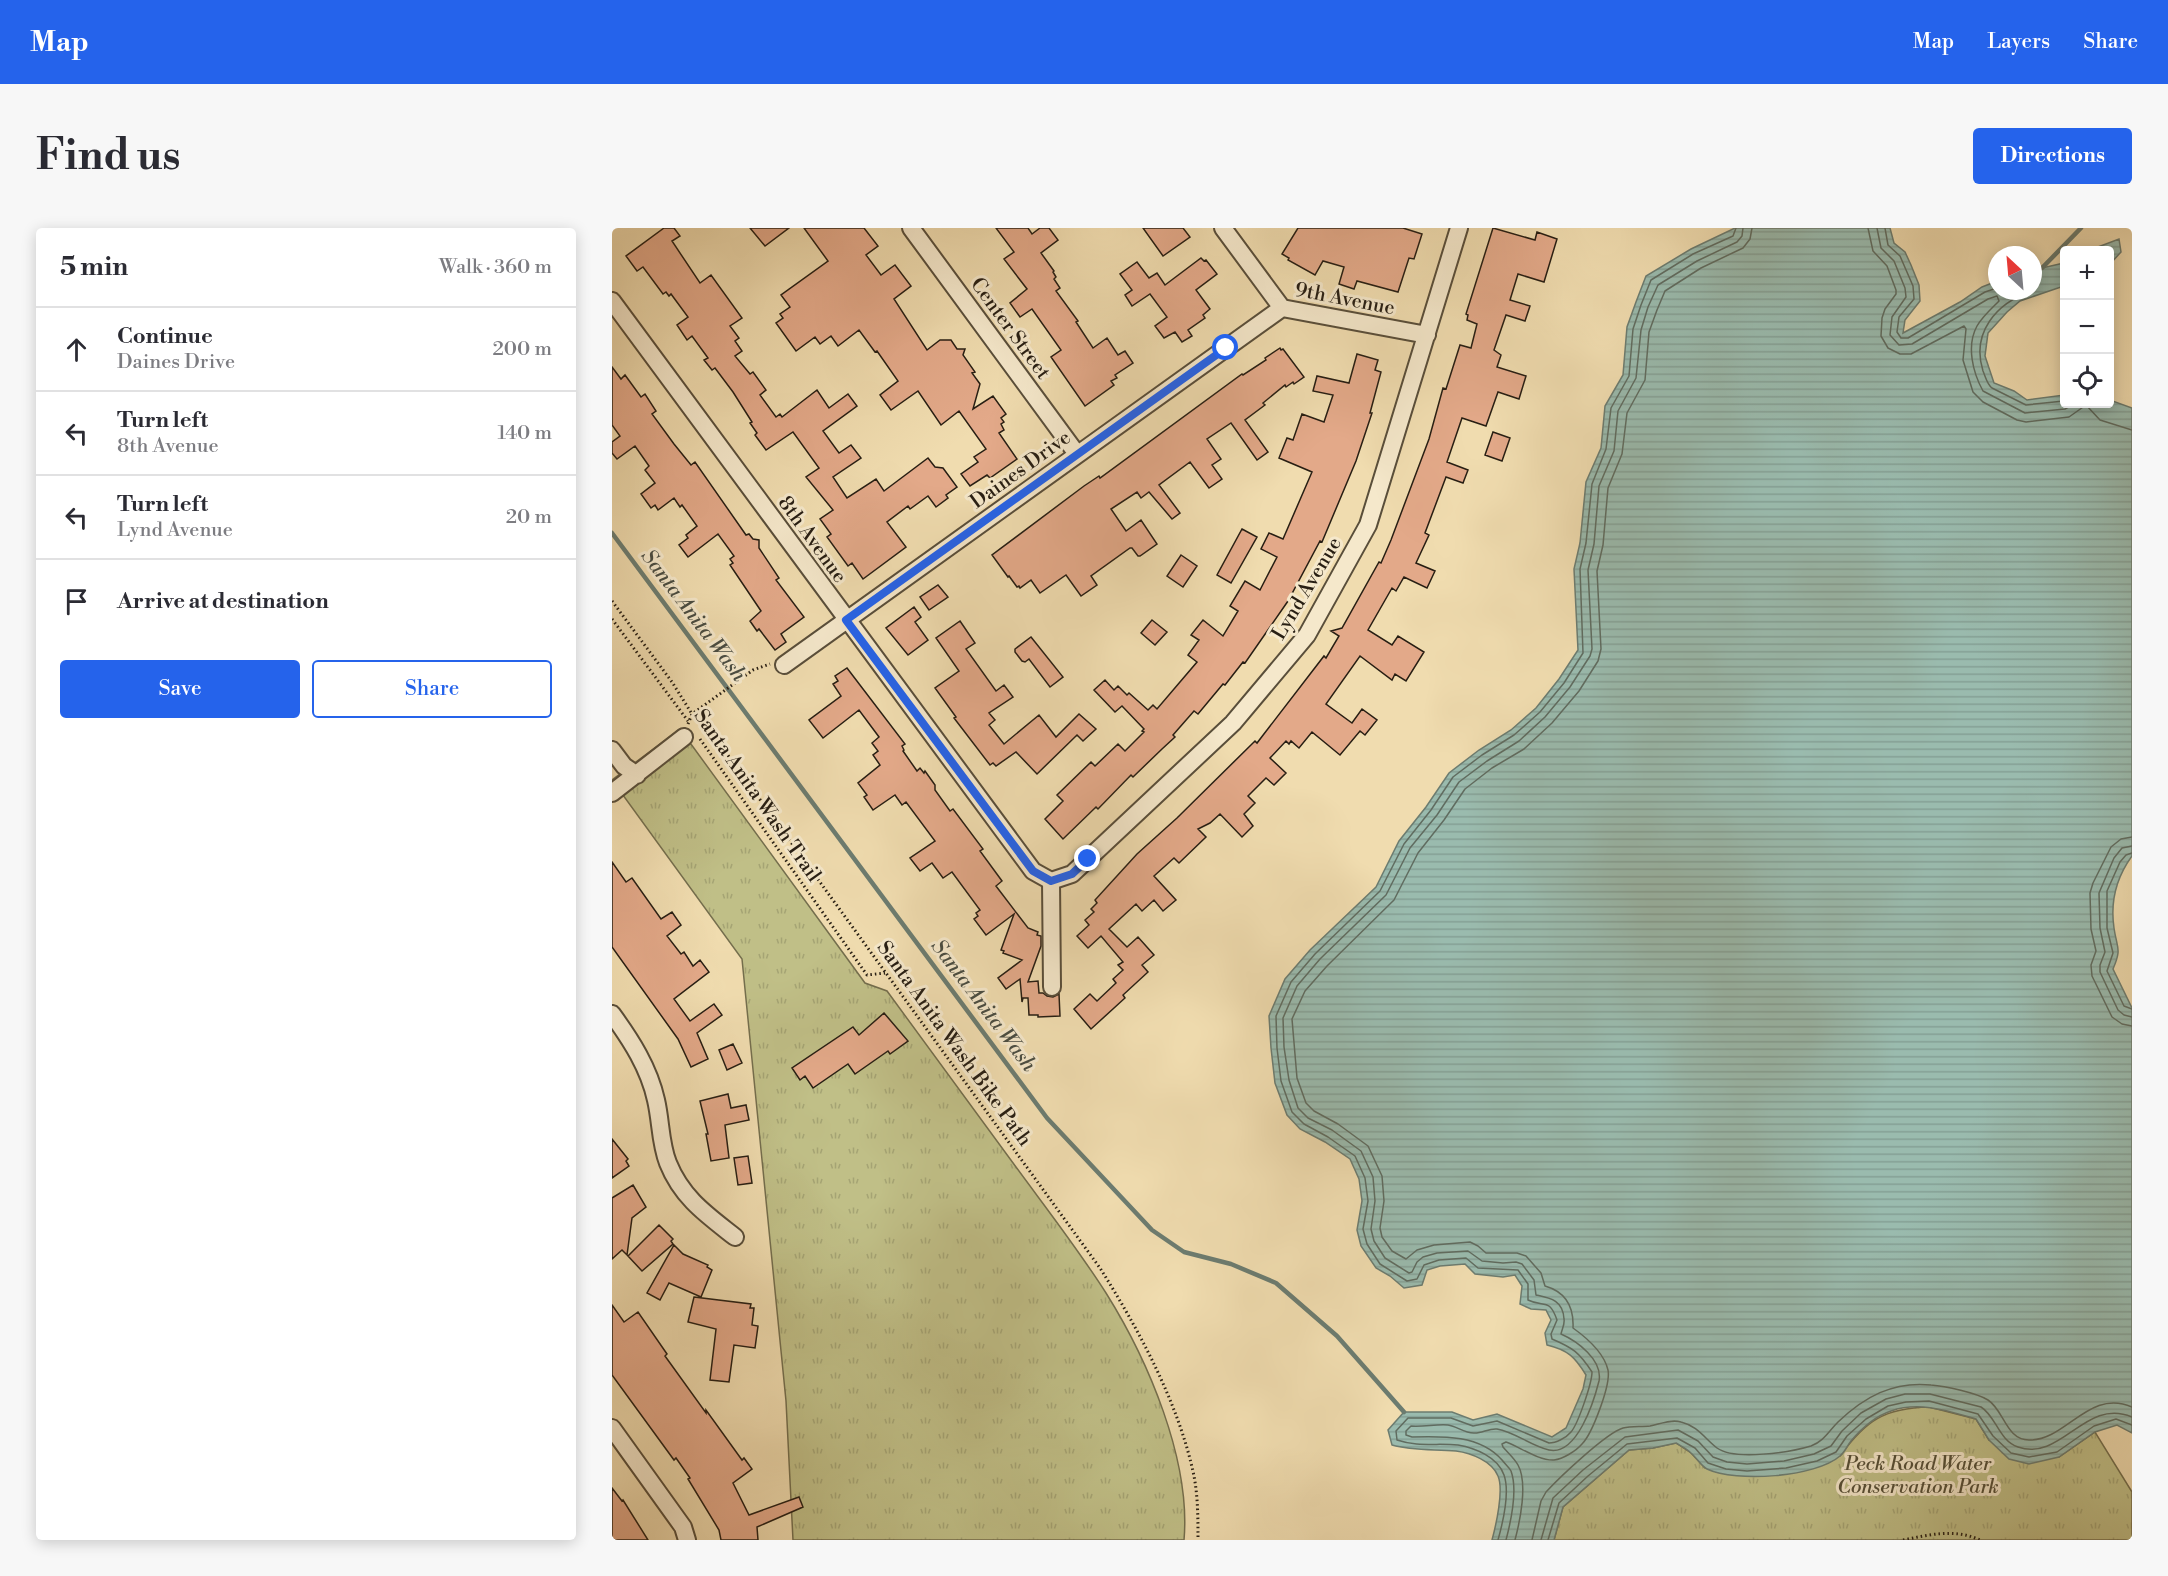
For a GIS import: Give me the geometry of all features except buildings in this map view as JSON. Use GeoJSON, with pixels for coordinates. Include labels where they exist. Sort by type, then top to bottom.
{"type":"FeatureCollection","features":[{"type":"Feature","properties":{"kind":"street","name":"Center Street"},"geometry":{"type":"LineString","coordinates":[[911,228],[1077,454]]}},
{"type":"Feature","properties":{"kind":"street","name":"9th Avenue"},"geometry":{"type":"LineString","coordinates":[[1223,228],[1282,308],[1427,335]]}},
{"type":"Feature","properties":{"kind":"street","name":"Lynd Avenue"},"geometry":{"type":"LineString","coordinates":[[1051,881],[1072,874],[1233,723],[1306,635],[1368,525],[1459,228]]}},
{"type":"Feature","properties":{"kind":"street","name":"8th Avenue"},"geometry":{"type":"LineString","coordinates":[[612,301],[1033,871],[1051,881]]}},
{"type":"Feature","properties":{"kind":"street","name":"Daines Drive"},"geometry":{"type":"LineString","coordinates":[[784,665],[1282,308]]}},
{"type":"Feature","properties":{"kind":"street"},"geometry":{"type":"LineString","coordinates":[[612,793],[684,737]]}},
{"type":"Feature","properties":{"kind":"street"},"geometry":{"type":"LineString","coordinates":[[612,750],[624,766],[637,774]]}},
{"type":"Feature","properties":{"kind":"street"},"geometry":{"type":"LineString","coordinates":[[1051,881],[1052,987]]}},
{"type":"Feature","properties":{"kind":"street"},"geometry":{"type":"LineString","coordinates":[[612,1014],[626,1033],[648,1072],[656,1100],[668,1163],[680,1185],[695,1206],[735,1237]]}},
{"type":"Feature","properties":{"kind":"street"},"geometry":{"type":"LineString","coordinates":[[612,1428],[683,1527],[687,1540]]}},
{"type":"Feature","properties":{"kind":"path","name":"Santa Anita Wash Bike Path"},"geometry":{"type":"LineString","coordinates":[[612,601],[672,682],[692,714],[719,744],[1068,1223],[1125,1308],[1165,1390],[1184,1438],[1194,1477],[1198,1540]]}},
{"type":"Feature","properties":{"kind":"path","name":"Santa Anita Wash Trail"},"geometry":{"type":"LineString","coordinates":[[612,619],[683,714],[867,975],[885,973]]}},
{"type":"Feature","properties":{"kind":"path"},"geometry":{"type":"LineString","coordinates":[[696,711],[753,669]]}},
{"type":"Feature","properties":{"kind":"path"},"geometry":{"type":"LineString","coordinates":[[1903,1540],[1939,1533],[1967,1534],[1980,1540]]}},
{"type":"Feature","properties":{"kind":"green space"},"geometry":{"type":"Polygon","coordinates":[[[680,729],[865,983],[887,991],[1062,1229],[1106,1293],[1137,1349],[1163,1412],[1181,1477],[1184,1540],[793,1540],[786,1401],[742,959],[612,780],[680,729]]]}},
{"type":"Feature","properties":{"kind":"green space","name":"Peck Road Water Conservation Park"},"geometry":{"type":"Polygon","coordinates":[[[1929,1407],[1976,1419],[1989,1440],[2059,1457],[2095,1432],[2132,1492],[2132,1540],[1554,1540],[1563,1507],[1629,1450],[1676,1443],[1691,1453],[1705,1468],[1840,1456],[1859,1433],[1878,1418],[1900,1410],[1929,1407]]]}},
{"type":"Feature","properties":{"kind":"water"},"geometry":{"type":"Polygon","coordinates":[[[1735,228],[1890,228],[1894,243],[1905,252],[1919,285],[1920,301],[1905,320],[1903,333],[1988,285],[1988,300],[2023,300],[2007,312],[1988,333],[1985,356],[1994,383],[2014,391],[2027,400],[2060,396],[2060,408],[2114,408],[2114,401],[2132,408],[2132,856],[2118,881],[2114,899],[2113,918],[2118,952],[2113,969],[2132,1008],[2132,1433],[2117,1425],[2095,1432],[2059,1457],[2029,1464],[2009,1459],[1989,1440],[1976,1419],[1934,1408],[1913,1407],[1891,1411],[1880,1416],[1859,1432],[1840,1456],[1829,1463],[1795,1473],[1755,1477],[1720,1473],[1705,1468],[1676,1443],[1629,1450],[1563,1507],[1554,1540],[1492,1540],[1499,1508],[1500,1482],[1491,1466],[1462,1452],[1392,1445],[1388,1430],[1404,1412],[1452,1412],[1473,1420],[1497,1414],[1552,1437],[1566,1428],[1583,1389],[1586,1375],[1570,1355],[1547,1345],[1545,1333],[1551,1320],[1546,1310],[1531,1309],[1520,1304],[1522,1286],[1515,1275],[1503,1277],[1475,1274],[1465,1264],[1440,1266],[1427,1270],[1422,1285],[1404,1288],[1376,1268],[1361,1246],[1357,1230],[1362,1201],[1359,1179],[1350,1159],[1300,1129],[1287,1115],[1275,1083],[1269,1016],[1285,979],[1310,950],[1376,887],[1399,841],[1449,773],[1479,750],[1511,730],[1536,708],[1578,650],[1574,569],[1580,543],[1586,482],[1601,448],[1605,406],[1623,375],[1627,327],[1646,276],[1691,249],[1735,228]]]}},
{"type":"Feature","properties":{"kind":"water"},"geometry":{"type":"Polygon","coordinates":[[[2119,239],[2121,252],[2114,260],[2114,246],[2101,246],[2119,239]]]}},
{"type":"Feature","properties":{"kind":"water"},"geometry":{"type":"Polygon","coordinates":[[[2060,264],[2060,287],[2042,294],[2042,268],[2060,264]]]}},
{"type":"Feature","properties":{"kind":"waterway"},"geometry":{"type":"LineString","coordinates":[[2042,268],[2081,228]]}},
{"type":"Feature","properties":{"kind":"waterway","name":"Santa Anita Wash"},"geometry":{"type":"LineString","coordinates":[[612,533],[1047,1118],[1152,1230],[1184,1252],[1231,1264],[1276,1283],[1337,1336],[1404,1412]]}},
{"type":"Feature","properties":{"kind":"route"},"geometry":{"type":"LineString","coordinates":[[1088,859],[1072,874],[1051,881],[1033,871],[846,620],[1226,348]]}}]}
